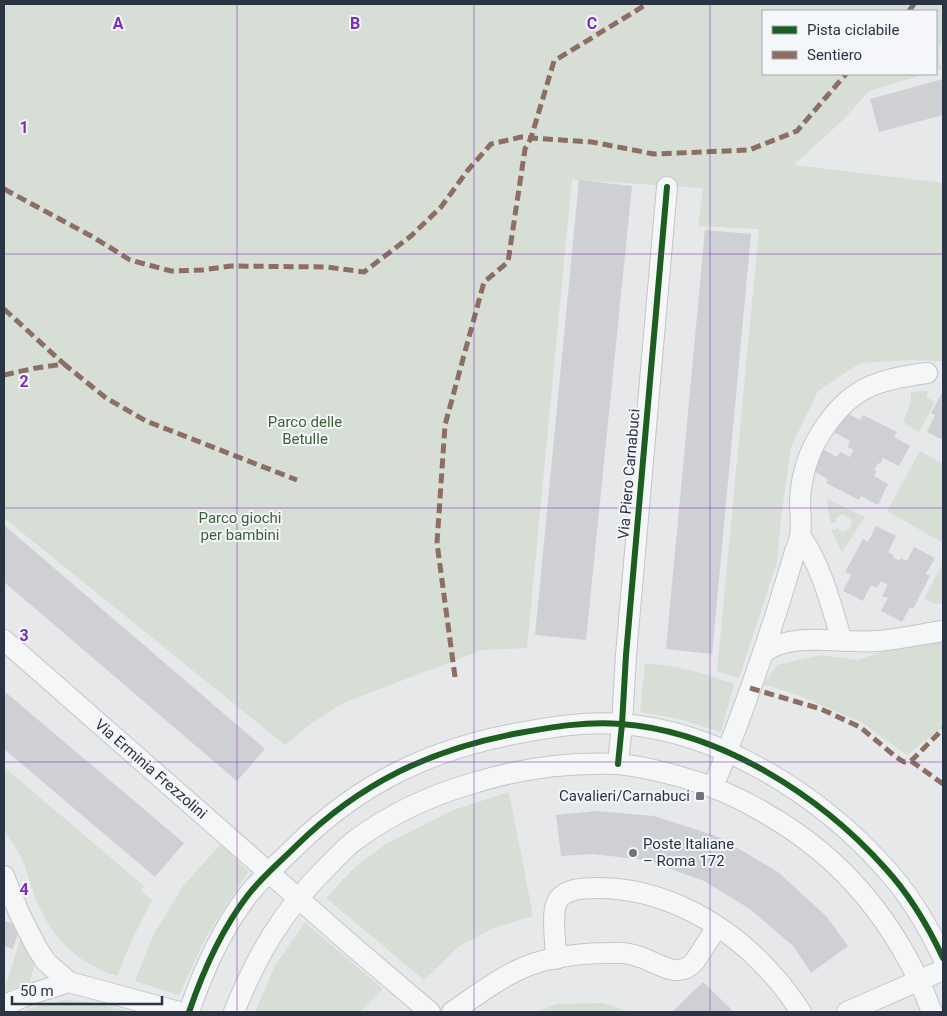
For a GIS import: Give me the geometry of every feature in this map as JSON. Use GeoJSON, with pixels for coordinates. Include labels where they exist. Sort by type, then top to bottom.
{"type":"FeatureCollection","features":[{"type":"Feature","properties":{"kind":"street","name":"Via Piero Carnabuci"},"geometry":{"type":"LineString","coordinates":[[618,764],[667,187]]}},
{"type":"Feature","properties":{"kind":"street"},"geometry":{"type":"LineString","coordinates":[[713,786],[764,652],[800,535],[800,502],[805,468],[814,445],[833,416],[848,400],[858,393],[869,386],[888,379],[928,372]]}},
{"type":"Feature","properties":{"kind":"street"},"geometry":{"type":"LineString","coordinates":[[800,535],[811,552],[818,568],[842,642]]}},
{"type":"Feature","properties":{"kind":"street"},"geometry":{"type":"LineString","coordinates":[[764,652],[776,645],[790,641],[878,641],[943,630]]}},
{"type":"Feature","properties":{"kind":"street","name":"Via Erminia Frezzolini"},"geometry":{"type":"LineString","coordinates":[[4,640],[356,949],[423,1011]]}},
{"type":"Feature","properties":{"kind":"street"},"geometry":{"type":"LineString","coordinates":[[189,1012],[206,967],[229,923],[248,894],[309,833],[345,804],[390,775],[423,760],[478,742],[567,725],[622,724],[681,735],[727,751],[796,790],[832,818],[886,868],[912,903],[943,958]]}},
{"type":"Feature","properties":{"kind":"street"},"geometry":{"type":"LineString","coordinates":[[234,1012],[261,953],[283,917],[298,898],[353,842],[415,805],[440,795],[492,777],[560,764],[618,764],[664,772],[713,786],[780,821],[831,859],[874,906],[897,939],[932,1012]]}},
{"type":"Feature","properties":{"kind":"street"},"geometry":{"type":"LineString","coordinates":[[4,876],[20,915],[37,948],[46,962],[69,982],[179,1012]]}},
{"type":"Feature","properties":{"kind":"street"},"geometry":{"type":"LineString","coordinates":[[556,959],[554,918],[557,901],[565,893],[580,889],[616,888],[652,896],[687,909],[717,927],[740,943],[760,961],[782,985],[801,1012]]}},
{"type":"Feature","properties":{"kind":"street"},"geometry":{"type":"LineString","coordinates":[[452,1012],[517,970],[545,961],[592,953],[626,953],[650,960],[664,968],[672,970],[686,969],[695,961],[717,927]]}},
{"type":"Feature","properties":{"kind":"street"},"geometry":{"type":"LineString","coordinates":[[847,1012],[943,970]]}},
{"type":"Feature","properties":{"kind":"street"},"geometry":{"type":"LineString","coordinates":[[4,1006],[31,994],[69,982]]}},
{"type":"Feature","properties":{"kind":"green space"},"geometry":{"type":"Polygon","coordinates":[[[4,4],[943,4],[943,38],[938,53],[941,69],[937,71],[937,10],[762,10],[762,75],[923,75],[869,91],[845,118],[794,165],[943,183],[943,361],[914,360],[860,363],[818,391],[791,447],[777,562],[739,678],[717,671],[759,229],[698,226],[703,188],[572,179],[527,648],[482,650],[343,703],[309,725],[285,745],[4,518],[4,4]]]}},
{"type":"Feature","properties":{"kind":"green space"},"geometry":{"type":"Polygon","coordinates":[[[928,391],[926,397],[935,402],[919,432],[903,422],[911,402],[911,392],[928,391]]]}},
{"type":"Feature","properties":{"kind":"green space"},"geometry":{"type":"Polygon","coordinates":[[[920,451],[943,464],[943,543],[887,511],[920,451]]]}},
{"type":"Feature","properties":{"kind":"green space"},"geometry":{"type":"Polygon","coordinates":[[[827,499],[865,517],[842,552],[831,530],[838,528],[844,532],[850,528],[852,522],[850,518],[842,514],[836,519],[836,523],[831,523],[827,499]]]}},
{"type":"Feature","properties":{"kind":"green space"},"geometry":{"type":"Polygon","coordinates":[[[943,563],[943,603],[934,604],[924,598],[943,563]]]}},
{"type":"Feature","properties":{"kind":"green space"},"geometry":{"type":"Polygon","coordinates":[[[943,636],[943,727],[907,755],[861,722],[795,694],[763,684],[777,665],[821,655],[858,660],[909,642],[943,636]]]}},
{"type":"Feature","properties":{"kind":"green space"},"geometry":{"type":"Polygon","coordinates":[[[645,664],[679,668],[734,684],[721,732],[679,719],[640,712],[645,664]]]}},
{"type":"Feature","properties":{"kind":"green space"},"geometry":{"type":"Polygon","coordinates":[[[4,767],[144,886],[141,891],[152,900],[132,939],[117,976],[91,965],[69,949],[44,917],[21,857],[4,828],[4,767]]]}},
{"type":"Feature","properties":{"kind":"green space"},"geometry":{"type":"Polygon","coordinates":[[[509,792],[533,916],[493,928],[458,947],[424,980],[326,898],[354,868],[386,844],[453,810],[509,792]]]}},
{"type":"Feature","properties":{"kind":"green space"},"geometry":{"type":"Polygon","coordinates":[[[221,844],[248,872],[208,933],[179,995],[135,981],[154,934],[183,886],[221,844]]]}},
{"type":"Feature","properties":{"kind":"green space"},"geometry":{"type":"Polygon","coordinates":[[[305,922],[383,989],[360,1012],[255,1012],[275,966],[305,922]]]}},
{"type":"Feature","properties":{"kind":"green space"},"geometry":{"type":"Polygon","coordinates":[[[23,930],[37,953],[30,982],[4,992],[23,930]]]}},
{"type":"Feature","properties":{"kind":"green space"},"geometry":{"type":"Polygon","coordinates":[[[64,1000],[98,1004],[131,1012],[21,1012],[64,1000]]]}},
{"type":"Feature","properties":{"kind":"green space"},"geometry":{"type":"Polygon","coordinates":[[[603,1003],[630,1012],[537,1012],[557,1004],[603,1003]]]}},
{"type":"Feature","properties":{"kind":"building"},"geometry":{"type":"Polygon","coordinates":[[[943,79],[943,115],[879,132],[870,99],[943,79]]]}},
{"type":"Feature","properties":{"kind":"building"},"geometry":{"type":"Polygon","coordinates":[[[579,180],[632,186],[586,640],[535,635],[579,180]]]}},
{"type":"Feature","properties":{"kind":"building"},"geometry":{"type":"Polygon","coordinates":[[[705,230],[751,234],[712,654],[666,649],[705,230]]]}},
{"type":"Feature","properties":{"kind":"building"},"geometry":{"type":"Polygon","coordinates":[[[943,391],[943,440],[927,432],[935,415],[931,413],[943,391]]]}},
{"type":"Feature","properties":{"kind":"building"},"geometry":{"type":"Polygon","coordinates":[[[845,412],[860,420],[863,415],[897,432],[894,437],[910,446],[899,466],[883,458],[874,470],[877,471],[874,476],[888,484],[878,505],[861,496],[859,500],[826,483],[828,479],[813,471],[824,450],[837,457],[840,452],[850,457],[854,450],[847,447],[850,441],[834,432],[845,412]]]}},
{"type":"Feature","properties":{"kind":"building"},"geometry":{"type":"Polygon","coordinates":[[[4,525],[265,749],[237,781],[4,582],[4,525]]]}},
{"type":"Feature","properties":{"kind":"building"},"geometry":{"type":"Polygon","coordinates":[[[876,526],[896,536],[888,552],[900,561],[901,558],[907,561],[914,547],[935,558],[926,574],[930,576],[913,609],[910,607],[902,622],[881,611],[888,598],[882,596],[888,585],[881,581],[877,588],[871,585],[863,601],[843,591],[851,575],[845,572],[863,539],[868,542],[876,526]]]}},
{"type":"Feature","properties":{"kind":"building"},"geometry":{"type":"Polygon","coordinates":[[[4,691],[184,843],[155,877],[4,749],[4,691]]]}},
{"type":"Feature","properties":{"kind":"building"},"geometry":{"type":"Polygon","coordinates":[[[596,811],[654,816],[719,837],[778,872],[827,917],[848,946],[811,973],[794,947],[750,909],[704,881],[646,860],[592,854],[561,856],[556,815],[596,811]]]}},
{"type":"Feature","properties":{"kind":"building"},"geometry":{"type":"Polygon","coordinates":[[[4,921],[20,926],[13,949],[4,946],[4,921]]]}},
{"type":"Feature","properties":{"kind":"building"},"geometry":{"type":"Polygon","coordinates":[[[703,982],[734,1012],[672,1012],[703,982]]]}},
{"type":"Feature","properties":{"kind":"marked path"},"geometry":{"type":"LineString","coordinates":[[455,677],[437,543],[445,425],[484,282],[508,262],[525,149],[531,138],[554,61],[647,4]]}},
{"type":"Feature","properties":{"kind":"marked path"},"geometry":{"type":"LineString","coordinates":[[910,10],[914,4]]}},
{"type":"Feature","properties":{"kind":"marked path"},"geometry":{"type":"LineString","coordinates":[[4,189],[93,237],[130,260],[171,271],[202,270],[231,266],[326,267],[364,272],[411,236],[441,207],[468,170],[491,144],[521,137],[592,142],[654,154],[749,150],[797,131],[845,75]]}},
{"type":"Feature","properties":{"kind":"marked path"},"geometry":{"type":"LineString","coordinates":[[4,309],[64,364]]}},
{"type":"Feature","properties":{"kind":"marked path"},"geometry":{"type":"LineString","coordinates":[[4,375],[64,364],[106,398],[146,421],[297,480]]}},
{"type":"Feature","properties":{"kind":"marked path"},"geometry":{"type":"LineString","coordinates":[[750,688],[821,709],[860,727],[904,762],[911,761],[943,729]]}},
{"type":"Feature","properties":{"kind":"marked path"},"geometry":{"type":"LineString","coordinates":[[911,761],[943,784]]}},
{"type":"Feature","properties":{"kind":"cycle path"},"geometry":{"type":"LineString","coordinates":[[618,764],[667,187]]}},
{"type":"Feature","properties":{"kind":"cycle path"},"geometry":{"type":"LineString","coordinates":[[189,1012],[200,981],[214,951],[238,908],[265,876],[320,824],[345,804],[398,772],[456,749],[519,733],[582,724],[621,724],[658,729],[694,739],[730,753],[765,771],[799,792],[859,841],[894,878],[917,911],[943,958]]}},
{"type":"Feature","properties":{"kind":"place","name":"Cavalieri/Carnabuci"},"geometry":{"type":"Point","coordinates":[700,796]}},
{"type":"Feature","properties":{"kind":"place","name":"Poste Italiane – Roma 172"},"geometry":{"type":"Point","coordinates":[633,853]}},
{"type":"Feature","properties":{"kind":"park label","name":"Parco delle Betulle"},"geometry":{"type":"Point","coordinates":[305,430]}},
{"type":"Feature","properties":{"kind":"park label","name":"Parco giochi per bambini"},"geometry":{"type":"Point","coordinates":[240,526]}}]}
